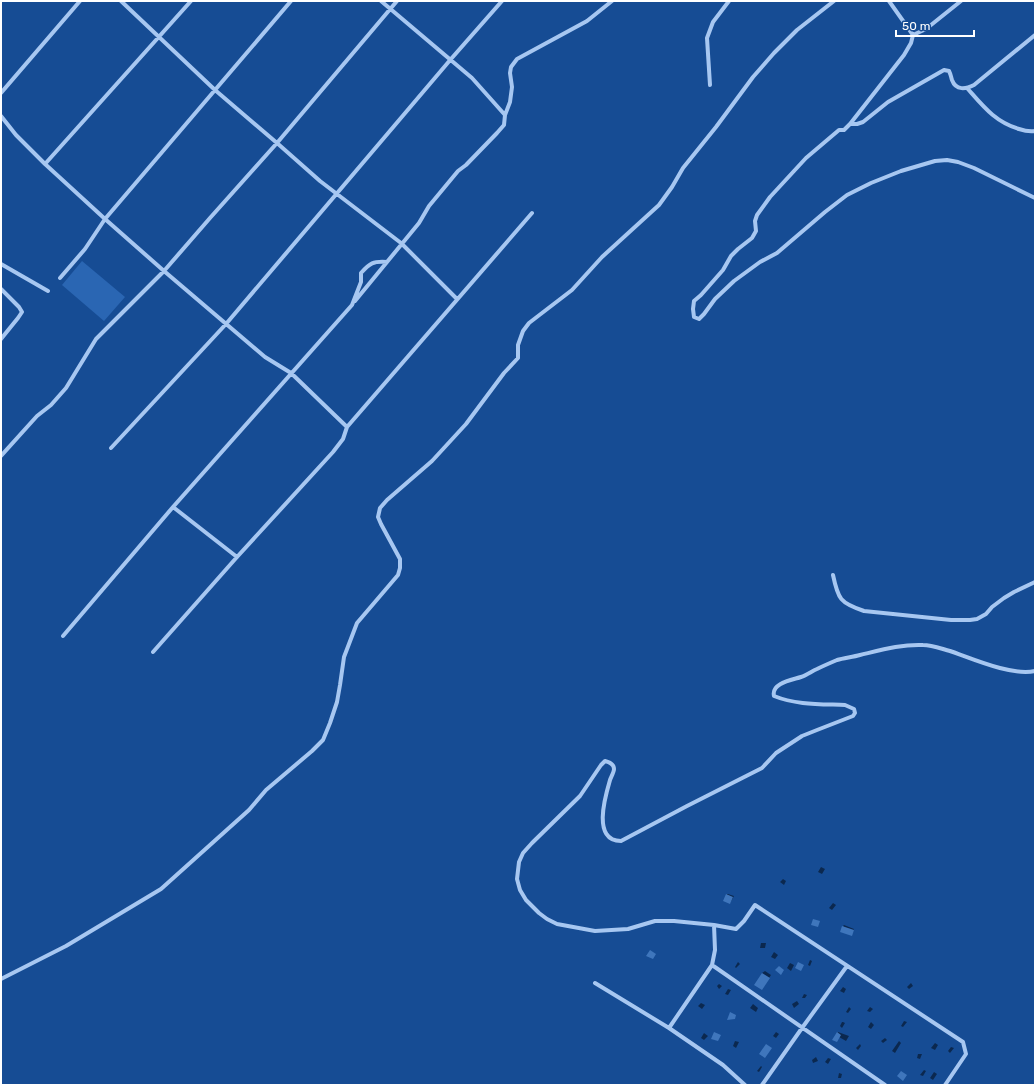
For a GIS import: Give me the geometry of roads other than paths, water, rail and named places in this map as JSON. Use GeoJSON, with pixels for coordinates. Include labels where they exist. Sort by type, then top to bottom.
{"type":"FeatureCollection","features":[{"type":"Feature","properties":{"kind":"street"},"geometry":{"type":"LineString","coordinates":[[1,93],[80,1]]}},
{"type":"Feature","properties":{"kind":"street"},"geometry":{"type":"LineString","coordinates":[[121,1],[214,90],[320,181],[401,243],[457,300]]}},
{"type":"Feature","properties":{"kind":"street"},"geometry":{"type":"LineString","coordinates":[[45,164],[191,1]]}},
{"type":"Feature","properties":{"kind":"street"},"geometry":{"type":"LineString","coordinates":[[60,278],[85,249],[105,219],[291,1]]}},
{"type":"Feature","properties":{"kind":"street"},"geometry":{"type":"LineString","coordinates":[[380,1],[472,78],[505,115]]}},
{"type":"Feature","properties":{"kind":"street"},"geometry":{"type":"LineString","coordinates":[[1,456],[37,416],[51,405],[66,388],[96,339],[164,271],[277,143],[397,1]]}},
{"type":"Feature","properties":{"kind":"street"},"geometry":{"type":"LineString","coordinates":[[111,448],[226,324],[502,1]]}},
{"type":"Feature","properties":{"kind":"street"},"geometry":{"type":"LineString","coordinates":[[63,636],[173,507],[352,305],[458,171],[466,165],[504,125],[512,87],[510,73],[511,67],[517,59],[587,21],[612,1]]}},
{"type":"Feature","properties":{"kind":"street"},"geometry":{"type":"LineString","coordinates":[[710,85],[707,38],[713,22],[729,1]]}},
{"type":"Feature","properties":{"kind":"street"},"geometry":{"type":"LineString","coordinates":[[1,979],[66,946],[161,889],[249,810],[266,790],[323,740],[336,702],[344,657],[357,623],[398,575],[400,568],[400,559],[378,517],[380,508],[387,500],[432,461],[466,424],[504,373],[518,358],[518,345],[523,331],[528,323],[572,290],[602,257],[659,205],[683,168],[753,77],[797,30],[834,1]]}},
{"type":"Feature","properties":{"kind":"street"},"geometry":{"type":"LineString","coordinates":[[889,1],[913,35],[911,43],[904,55],[850,124],[844,130],[838,130],[810,154],[770,197],[755,221],[756,231],[752,238],[738,249],[723,270],[694,301],[692,309],[694,317],[699,318],[704,314],[715,299],[734,281],[760,262],[777,253],[847,195],[871,183],[901,171],[935,161],[947,160],[958,162],[974,168],[1035,198]]}},
{"type":"Feature","properties":{"kind":"street"},"geometry":{"type":"LineString","coordinates":[[913,35],[926,29],[961,1]]}},
{"type":"Feature","properties":{"kind":"street"},"geometry":{"type":"LineString","coordinates":[[850,124],[863,122],[888,102],[944,70],[949,71],[952,76],[952,81],[956,86],[962,89],[974,85],[1035,35]]}},
{"type":"Feature","properties":{"kind":"street"},"geometry":{"type":"LineString","coordinates":[[967,88],[996,118],[1011,127],[1027,132],[1035,131]]}},
{"type":"Feature","properties":{"kind":"street"},"geometry":{"type":"LineString","coordinates":[[1,116],[16,135],[45,164],[105,219],[226,324],[266,357],[291,373],[347,427]]}},
{"type":"Feature","properties":{"kind":"street"},"geometry":{"type":"LineString","coordinates":[[153,652],[332,452],[343,439],[347,427],[532,212]]}},
{"type":"Feature","properties":{"kind":"street"},"geometry":{"type":"LineString","coordinates":[[352,305],[361,282],[361,273],[369,264],[387,262]]}},
{"type":"Feature","properties":{"kind":"street"},"geometry":{"type":"LineString","coordinates":[[1,264],[48,291]]}},
{"type":"Feature","properties":{"kind":"street"},"geometry":{"type":"LineString","coordinates":[[1,289],[22,312],[1,339]]}},
{"type":"Feature","properties":{"kind":"street"},"geometry":{"type":"LineString","coordinates":[[173,507],[237,557]]}},
{"type":"Feature","properties":{"kind":"street"},"geometry":{"type":"LineString","coordinates":[[833,575],[836,590],[840,598],[852,607],[864,611],[951,620],[977,619],[986,614],[992,607],[1004,598],[1035,582]]}},
{"type":"Feature","properties":{"kind":"street"},"geometry":{"type":"LineString","coordinates":[[945,1085],[966,1054],[963,1042],[755,905],[744,921],[736,928],[674,921],[656,921],[628,929],[595,931],[557,924],[539,913],[522,895],[517,879],[519,862],[523,853],[532,843],[580,796],[605,761],[609,762],[614,769],[602,811],[602,822],[606,834],[610,839],[621,841],[762,768],[776,752],[802,736],[854,716],[854,709],[850,707],[783,700],[774,696],[773,693],[776,687],[780,684],[804,676],[816,669],[838,660],[894,648],[925,645],[943,649],[1016,672],[1028,672],[1035,670]]}},
{"type":"Feature","properties":{"kind":"street"},"geometry":{"type":"LineString","coordinates":[[669,1028],[712,965],[715,950],[714,925]]}},
{"type":"Feature","properties":{"kind":"street"},"geometry":{"type":"LineString","coordinates":[[712,965],[885,1085]]}},
{"type":"Feature","properties":{"kind":"street"},"geometry":{"type":"LineString","coordinates":[[762,1085],[847,966]]}},
{"type":"Feature","properties":{"kind":"street"},"geometry":{"type":"LineString","coordinates":[[596,983],[669,1028],[723,1065],[745,1085]]}}]}
